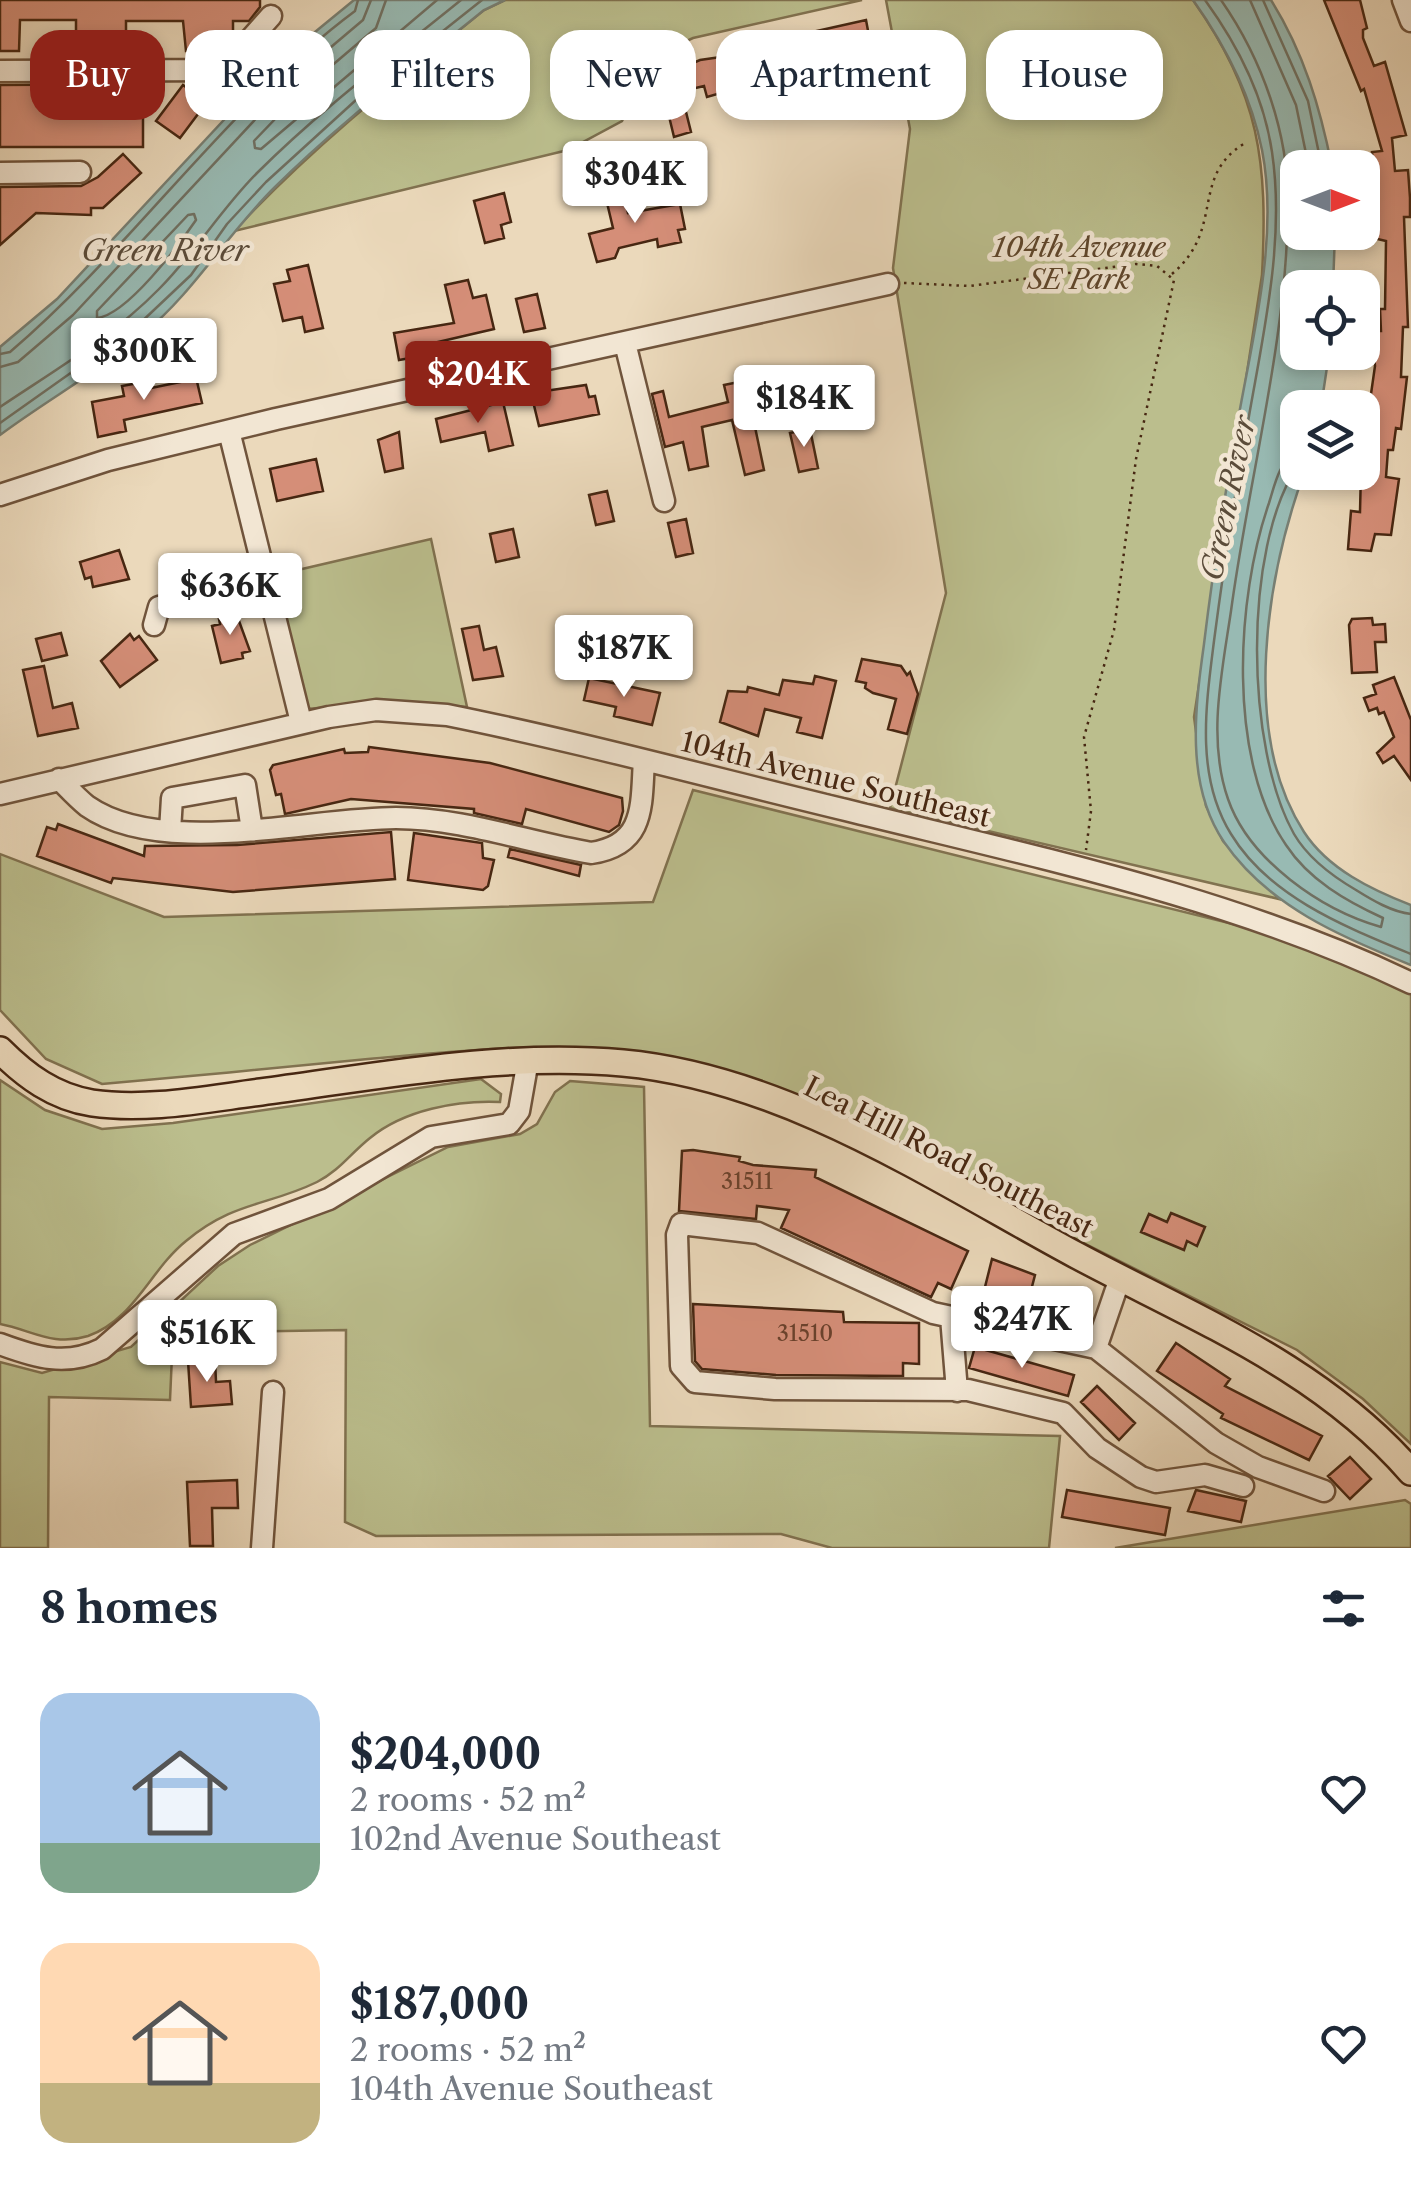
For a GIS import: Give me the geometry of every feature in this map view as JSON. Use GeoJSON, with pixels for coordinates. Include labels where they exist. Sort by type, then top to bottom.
{"type":"FeatureCollection","features":[{"type":"Feature","properties":{"kind":"main road","name":"Lea Hill Road Southeast"},"geometry":{"type":"LineString","coordinates":[[0,1050],[45,1088],[93,1103],[123,1105],[193,1101],[528,1060],[658,1068],[754,1094],[850,1134],[1232,1335],[1316,1385],[1411,1472]]}},
{"type":"Feature","properties":{"kind":"street"},"geometry":{"type":"LineString","coordinates":[[1402,0],[1411,21]]}},
{"type":"Feature","properties":{"kind":"street"},"geometry":{"type":"LineString","coordinates":[[0,70],[223,70],[271,16]]}},
{"type":"Feature","properties":{"kind":"street"},"geometry":{"type":"LineString","coordinates":[[0,173],[80,172]]}},
{"type":"Feature","properties":{"kind":"street"},"geometry":{"type":"LineString","coordinates":[[0,495],[108,460],[230,431],[888,284]]}},
{"type":"Feature","properties":{"kind":"street"},"geometry":{"type":"LineString","coordinates":[[626,342],[664,501]]}},
{"type":"Feature","properties":{"kind":"street"},"geometry":{"type":"LineString","coordinates":[[230,431],[301,722]]}},
{"type":"Feature","properties":{"kind":"street"},"geometry":{"type":"LineString","coordinates":[[154,625],[159,607],[265,582]]}},
{"type":"Feature","properties":{"kind":"street","name":"104th Avenue Southeast"},"geometry":{"type":"LineString","coordinates":[[0,794],[301,722],[376,710],[447,715],[644,760],[1084,871],[1265,922],[1411,984]]}},
{"type":"Feature","properties":{"kind":"street"},"geometry":{"type":"LineString","coordinates":[[59,779],[88,806],[116,820],[170,831],[252,830],[394,818],[442,821],[591,853],[612,850],[633,832],[641,812],[644,760]]}},
{"type":"Feature","properties":{"kind":"street"},"geometry":{"type":"LineString","coordinates":[[170,831],[172,798],[244,785],[252,830]]}},
{"type":"Feature","properties":{"kind":"street"},"geometry":{"type":"LineString","coordinates":[[0,1344],[51,1359],[76,1358],[102,1349],[234,1234],[328,1199],[435,1135],[509,1124],[519,1111],[528,1060]]}},
{"type":"Feature","properties":{"kind":"street"},"geometry":{"type":"LineString","coordinates":[[1243,1486],[1205,1475],[1156,1482],[1141,1478],[1098,1448],[1070,1419],[1053,1408],[957,1391],[775,1389],[687,1378],[681,1348],[677,1234],[682,1224],[758,1233],[934,1314],[1096,1348],[1124,1366],[1216,1442],[1258,1467],[1324,1491]]}},
{"type":"Feature","properties":{"kind":"street"},"geometry":{"type":"LineString","coordinates":[[1096,1348],[1120,1278]]}},
{"type":"Feature","properties":{"kind":"street"},"geometry":{"type":"LineString","coordinates":[[951,1317],[957,1391]]}},
{"type":"Feature","properties":{"kind":"street"},"geometry":{"type":"LineString","coordinates":[[262,1548],[273,1392]]}},
{"type":"Feature","properties":{"kind":"path"},"geometry":{"type":"LineString","coordinates":[[1171,275],[1192,256],[1202,239],[1213,179],[1245,142]]}},
{"type":"Feature","properties":{"kind":"path"},"geometry":{"type":"LineString","coordinates":[[888,284],[970,286],[1136,264],[1157,266],[1171,275]]}},
{"type":"Feature","properties":{"kind":"path"},"geometry":{"type":"LineString","coordinates":[[1084,871],[1091,811],[1084,736],[1114,630],[1136,460],[1172,290],[1171,275]]}},
{"type":"Feature","properties":{"kind":"green space"},"geometry":{"type":"Polygon","coordinates":[[[505,0],[862,0],[696,37],[696,30],[550,30],[550,120],[622,121],[568,150],[234,231],[354,117],[354,120],[530,120],[530,30],[460,30],[484,10],[505,0]]]}},
{"type":"Feature","properties":{"kind":"green space","name":"104th Avenue SE Park"},"geometry":{"type":"Polygon","coordinates":[[[886,0],[1193,0],[1233,67],[1255,131],[1260,164],[1262,275],[1194,717],[1206,806],[1223,841],[1279,899],[890,808],[946,593],[893,268],[908,120],[966,120],[966,30],[892,30],[886,0]]]}},
{"type":"Feature","properties":{"kind":"green space"},"geometry":{"type":"Polygon","coordinates":[[[431,539],[467,707],[392,702],[306,709],[272,576],[431,539]]]}},
{"type":"Feature","properties":{"kind":"green space"},"geometry":{"type":"Polygon","coordinates":[[[693,790],[1277,935],[1349,962],[1411,994],[1411,1444],[1363,1399],[1297,1350],[760,1081],[658,1055],[565,1047],[472,1050],[102,1084],[46,1059],[0,1010],[0,854],[164,917],[653,902],[693,790]]]}},
{"type":"Feature","properties":{"kind":"green space"},"geometry":{"type":"Polygon","coordinates":[[[481,1079],[501,1094],[500,1102],[449,1105],[399,1120],[370,1138],[325,1178],[220,1218],[173,1253],[130,1307],[104,1329],[64,1340],[0,1324],[0,1080],[45,1110],[102,1129],[173,1123],[481,1079]]]}},
{"type":"Feature","properties":{"kind":"green space"},"geometry":{"type":"Polygon","coordinates":[[[570,1081],[644,1087],[650,1426],[1060,1436],[1049,1548],[832,1548],[781,1534],[376,1536],[345,1522],[346,1330],[173,1333],[170,1400],[49,1397],[48,1548],[0,1548],[0,1362],[42,1373],[131,1347],[218,1266],[250,1245],[448,1147],[520,1134],[537,1124],[555,1092],[570,1081]]]}},
{"type":"Feature","properties":{"kind":"green space"},"geometry":{"type":"Polygon","coordinates":[[[1405,1500],[1411,1504],[1411,1548],[1115,1548],[1405,1500]]]}},
{"type":"Feature","properties":{"kind":"water","name":"Green River"},"geometry":{"type":"Polygon","coordinates":[[[354,0],[505,0],[484,10],[459,30],[354,30],[354,115],[258,205],[162,317],[108,361],[0,435],[0,347],[57,299],[224,120],[334,120],[334,30],[317,30],[354,0]]]}},
{"type":"Feature","properties":{"kind":"water"},"geometry":{"type":"Polygon","coordinates":[[[1193,0],[1271,0],[1302,60],[1328,150],[1280,150],[1280,250],[1334,250],[1334,270],[1280,270],[1280,370],[1327,370],[1324,390],[1280,390],[1280,490],[1299,490],[1279,559],[1266,654],[1266,702],[1272,749],[1284,792],[1314,845],[1366,885],[1411,905],[1411,965],[1333,931],[1284,902],[1242,865],[1224,842],[1203,796],[1196,746],[1198,694],[1233,448],[1257,320],[1268,217],[1262,150],[1251,110],[1216,35],[1193,0]]]}},
{"type":"Feature","properties":{"kind":"building"},"geometry":{"type":"Polygon","coordinates":[[[0,0],[260,0],[260,7],[249,21],[233,21],[233,30],[185,30],[185,41],[183,21],[126,21],[126,30],[76,30],[76,20],[20,20],[19,51],[0,51],[0,0]]]}},
{"type":"Feature","properties":{"kind":"building"},"geometry":{"type":"Polygon","coordinates":[[[1324,0],[1360,0],[1367,28],[1363,38],[1374,66],[1385,62],[1406,135],[1392,138],[1395,171],[1408,170],[1410,198],[1410,217],[1404,217],[1408,327],[1403,327],[1401,377],[1407,377],[1401,429],[1396,428],[1393,450],[1388,450],[1386,477],[1399,479],[1391,535],[1375,534],[1371,551],[1348,549],[1351,511],[1360,512],[1361,490],[1380,490],[1380,390],[1372,390],[1374,370],[1380,370],[1380,309],[1385,309],[1386,241],[1380,240],[1382,151],[1364,89],[1361,91],[1324,0]]]}},
{"type":"Feature","properties":{"kind":"building"},"geometry":{"type":"Polygon","coordinates":[[[866,20],[868,30],[821,30],[866,20]]]}},
{"type":"Feature","properties":{"kind":"building"},"geometry":{"type":"Polygon","coordinates":[[[716,58],[716,94],[707,97],[704,86],[696,88],[696,62],[716,58]]]}},
{"type":"Feature","properties":{"kind":"building"},"geometry":{"type":"Polygon","coordinates":[[[0,85],[30,85],[30,120],[143,120],[143,147],[0,147],[0,85]]]}},
{"type":"Feature","properties":{"kind":"building"},"geometry":{"type":"Polygon","coordinates":[[[185,86],[185,120],[194,120],[180,138],[156,121],[165,120],[165,109],[185,86]]]}},
{"type":"Feature","properties":{"kind":"building"},"geometry":{"type":"Polygon","coordinates":[[[670,120],[688,120],[691,132],[674,137],[670,120]]]}},
{"type":"Feature","properties":{"kind":"building"},"geometry":{"type":"Polygon","coordinates":[[[123,154],[141,173],[103,208],[91,208],[91,215],[36,213],[0,245],[0,187],[81,186],[98,177],[123,154]]]}},
{"type":"Feature","properties":{"kind":"building"},"geometry":{"type":"Polygon","coordinates":[[[621,181],[628,213],[680,204],[685,229],[678,230],[681,242],[658,247],[657,239],[619,248],[615,258],[597,262],[589,234],[613,228],[603,186],[621,181]]]}},
{"type":"Feature","properties":{"kind":"building"},"geometry":{"type":"Polygon","coordinates":[[[504,193],[511,222],[501,225],[504,238],[485,243],[474,201],[504,193]]]}},
{"type":"Feature","properties":{"kind":"building"},"geometry":{"type":"Polygon","coordinates":[[[308,265],[323,328],[305,332],[302,317],[283,321],[274,284],[290,281],[287,270],[308,265]]]}},
{"type":"Feature","properties":{"kind":"building"},"geometry":{"type":"Polygon","coordinates":[[[468,280],[473,298],[486,295],[494,329],[438,342],[439,353],[399,360],[394,333],[454,323],[445,285],[468,280]]]}},
{"type":"Feature","properties":{"kind":"building"},"geometry":{"type":"Polygon","coordinates":[[[537,294],[545,328],[524,332],[516,299],[537,294]]]}},
{"type":"Feature","properties":{"kind":"building"},"geometry":{"type":"Polygon","coordinates":[[[824,368],[830,393],[770,409],[774,423],[755,427],[764,470],[745,475],[732,420],[702,427],[708,466],[689,470],[683,442],[665,447],[652,394],[663,391],[669,417],[728,402],[724,385],[744,381],[744,377],[824,368]]]}},
{"type":"Feature","properties":{"kind":"building"},"geometry":{"type":"Polygon","coordinates":[[[195,373],[202,403],[124,420],[126,431],[98,437],[92,402],[124,396],[122,386],[149,381],[151,388],[185,381],[183,375],[195,373]]]}},
{"type":"Feature","properties":{"kind":"building"},"geometry":{"type":"Polygon","coordinates":[[[586,385],[589,397],[595,396],[599,414],[539,426],[531,393],[586,385]]]}},
{"type":"Feature","properties":{"kind":"building"},"geometry":{"type":"Polygon","coordinates":[[[503,402],[513,445],[489,451],[485,432],[441,442],[436,419],[503,402]]]}},
{"type":"Feature","properties":{"kind":"building"},"geometry":{"type":"Polygon","coordinates":[[[810,429],[818,468],[799,472],[790,433],[810,429]]]}},
{"type":"Feature","properties":{"kind":"building"},"geometry":{"type":"Polygon","coordinates":[[[399,432],[403,468],[385,472],[378,440],[399,432]]]}},
{"type":"Feature","properties":{"kind":"building"},"geometry":{"type":"Polygon","coordinates":[[[316,459],[323,491],[277,501],[270,469],[316,459]]]}},
{"type":"Feature","properties":{"kind":"building"},"geometry":{"type":"Polygon","coordinates":[[[607,491],[614,521],[596,525],[589,495],[607,491]]]}},
{"type":"Feature","properties":{"kind":"building"},"geometry":{"type":"Polygon","coordinates":[[[686,519],[693,553],[676,557],[668,523],[686,519]]]}},
{"type":"Feature","properties":{"kind":"building"},"geometry":{"type":"Polygon","coordinates":[[[513,529],[519,557],[496,562],[490,534],[513,529]]]}},
{"type":"Feature","properties":{"kind":"building"},"geometry":{"type":"Polygon","coordinates":[[[119,550],[129,579],[93,587],[91,577],[85,579],[80,562],[119,550]]]}},
{"type":"Feature","properties":{"kind":"building"},"geometry":{"type":"Polygon","coordinates":[[[235,610],[250,651],[242,653],[243,658],[221,663],[212,626],[220,624],[218,614],[235,610]]]}},
{"type":"Feature","properties":{"kind":"building"},"geometry":{"type":"Polygon","coordinates":[[[1372,618],[1373,625],[1385,624],[1386,642],[1375,642],[1377,672],[1352,673],[1349,625],[1352,619],[1372,618]]]}},
{"type":"Feature","properties":{"kind":"building"},"geometry":{"type":"Polygon","coordinates":[[[479,626],[484,650],[496,647],[503,676],[473,680],[462,629],[479,626]]]}},
{"type":"Feature","properties":{"kind":"building"},"geometry":{"type":"Polygon","coordinates":[[[61,633],[67,655],[42,661],[36,639],[61,633]]]}},
{"type":"Feature","properties":{"kind":"building"},"geometry":{"type":"Polygon","coordinates":[[[130,634],[134,640],[139,636],[157,660],[120,687],[101,661],[130,634]]]}},
{"type":"Feature","properties":{"kind":"building"},"geometry":{"type":"Polygon","coordinates":[[[862,659],[901,666],[907,675],[910,672],[918,694],[907,734],[888,729],[896,699],[873,693],[865,688],[866,683],[856,681],[862,659]]]}},
{"type":"Feature","properties":{"kind":"building"},"geometry":{"type":"Polygon","coordinates":[[[44,666],[53,708],[72,703],[78,728],[38,736],[23,670],[44,666]]]}},
{"type":"Feature","properties":{"kind":"building"},"geometry":{"type":"Polygon","coordinates":[[[815,676],[836,681],[822,738],[797,732],[801,718],[765,709],[758,736],[720,722],[728,691],[747,692],[748,687],[779,695],[783,680],[813,684],[815,676]]]}},
{"type":"Feature","properties":{"kind":"building"},"geometry":{"type":"Polygon","coordinates":[[[1394,677],[1411,720],[1411,780],[1394,756],[1383,763],[1377,753],[1394,737],[1384,712],[1379,714],[1377,708],[1369,711],[1364,698],[1376,694],[1373,685],[1394,677]]]}},
{"type":"Feature","properties":{"kind":"building"},"geometry":{"type":"Polygon","coordinates":[[[589,678],[660,693],[652,725],[614,716],[616,707],[584,700],[589,678]]]}},
{"type":"Feature","properties":{"kind":"building"},"geometry":{"type":"Polygon","coordinates":[[[369,747],[490,763],[622,798],[623,811],[619,825],[609,832],[526,809],[522,824],[474,813],[474,809],[351,799],[285,814],[281,794],[276,795],[270,770],[273,765],[344,749],[345,753],[368,752],[369,747]]]}},
{"type":"Feature","properties":{"kind":"building"},"geometry":{"type":"Polygon","coordinates":[[[58,824],[144,856],[145,846],[237,845],[391,832],[395,879],[233,892],[113,878],[111,883],[37,856],[47,827],[56,830],[58,824]]]}},
{"type":"Feature","properties":{"kind":"building"},"geometry":{"type":"Polygon","coordinates":[[[414,833],[482,843],[483,858],[494,860],[488,886],[483,890],[408,880],[414,833]]]}},
{"type":"Feature","properties":{"kind":"building"},"geometry":{"type":"Polygon","coordinates":[[[510,849],[581,865],[579,876],[508,857],[510,849]]]}},
{"type":"Feature","properties":{"kind":"building"},"geometry":{"type":"Polygon","coordinates":[[[682,1151],[740,1157],[739,1161],[753,1165],[816,1170],[815,1177],[968,1251],[951,1289],[938,1283],[931,1297],[781,1228],[789,1210],[757,1206],[756,1219],[679,1211],[682,1151]]]}},
{"type":"Feature","properties":{"kind":"building"},"geometry":{"type":"Polygon","coordinates":[[[1171,1213],[1205,1227],[1197,1246],[1187,1241],[1184,1250],[1141,1232],[1149,1214],[1167,1222],[1171,1213]]]}},
{"type":"Feature","properties":{"kind":"building"},"geometry":{"type":"Polygon","coordinates":[[[992,1259],[1035,1275],[1028,1302],[985,1287],[992,1259]]]}},
{"type":"Feature","properties":{"kind":"building"},"geometry":{"type":"Polygon","coordinates":[[[693,1304],[843,1312],[844,1322],[919,1323],[919,1364],[903,1363],[903,1376],[776,1375],[702,1369],[695,1361],[693,1304]]]}},
{"type":"Feature","properties":{"kind":"building"},"geometry":{"type":"Polygon","coordinates":[[[1176,1343],[1230,1379],[1225,1386],[1322,1436],[1309,1460],[1221,1418],[1223,1414],[1157,1371],[1176,1343]]]}},
{"type":"Feature","properties":{"kind":"building"},"geometry":{"type":"Polygon","coordinates":[[[975,1347],[1074,1375],[1068,1396],[969,1368],[975,1347]]]}},
{"type":"Feature","properties":{"kind":"building"},"geometry":{"type":"Polygon","coordinates":[[[215,1359],[216,1382],[230,1381],[232,1404],[191,1407],[188,1361],[215,1359]]]}},
{"type":"Feature","properties":{"kind":"building"},"geometry":{"type":"Polygon","coordinates":[[[1097,1386],[1135,1423],[1119,1440],[1081,1402],[1097,1386]]]}},
{"type":"Feature","properties":{"kind":"building"},"geometry":{"type":"Polygon","coordinates":[[[1350,1457],[1371,1479],[1350,1499],[1328,1476],[1350,1457]]]}},
{"type":"Feature","properties":{"kind":"building"},"geometry":{"type":"Polygon","coordinates":[[[237,1480],[238,1508],[212,1508],[213,1546],[190,1546],[187,1482],[237,1480]]]}},
{"type":"Feature","properties":{"kind":"building"},"geometry":{"type":"Polygon","coordinates":[[[1067,1490],[1170,1508],[1165,1535],[1062,1517],[1067,1490]]]}},
{"type":"Feature","properties":{"kind":"building"},"geometry":{"type":"Polygon","coordinates":[[[1196,1490],[1246,1501],[1241,1522],[1188,1511],[1196,1490]]]}}]}
